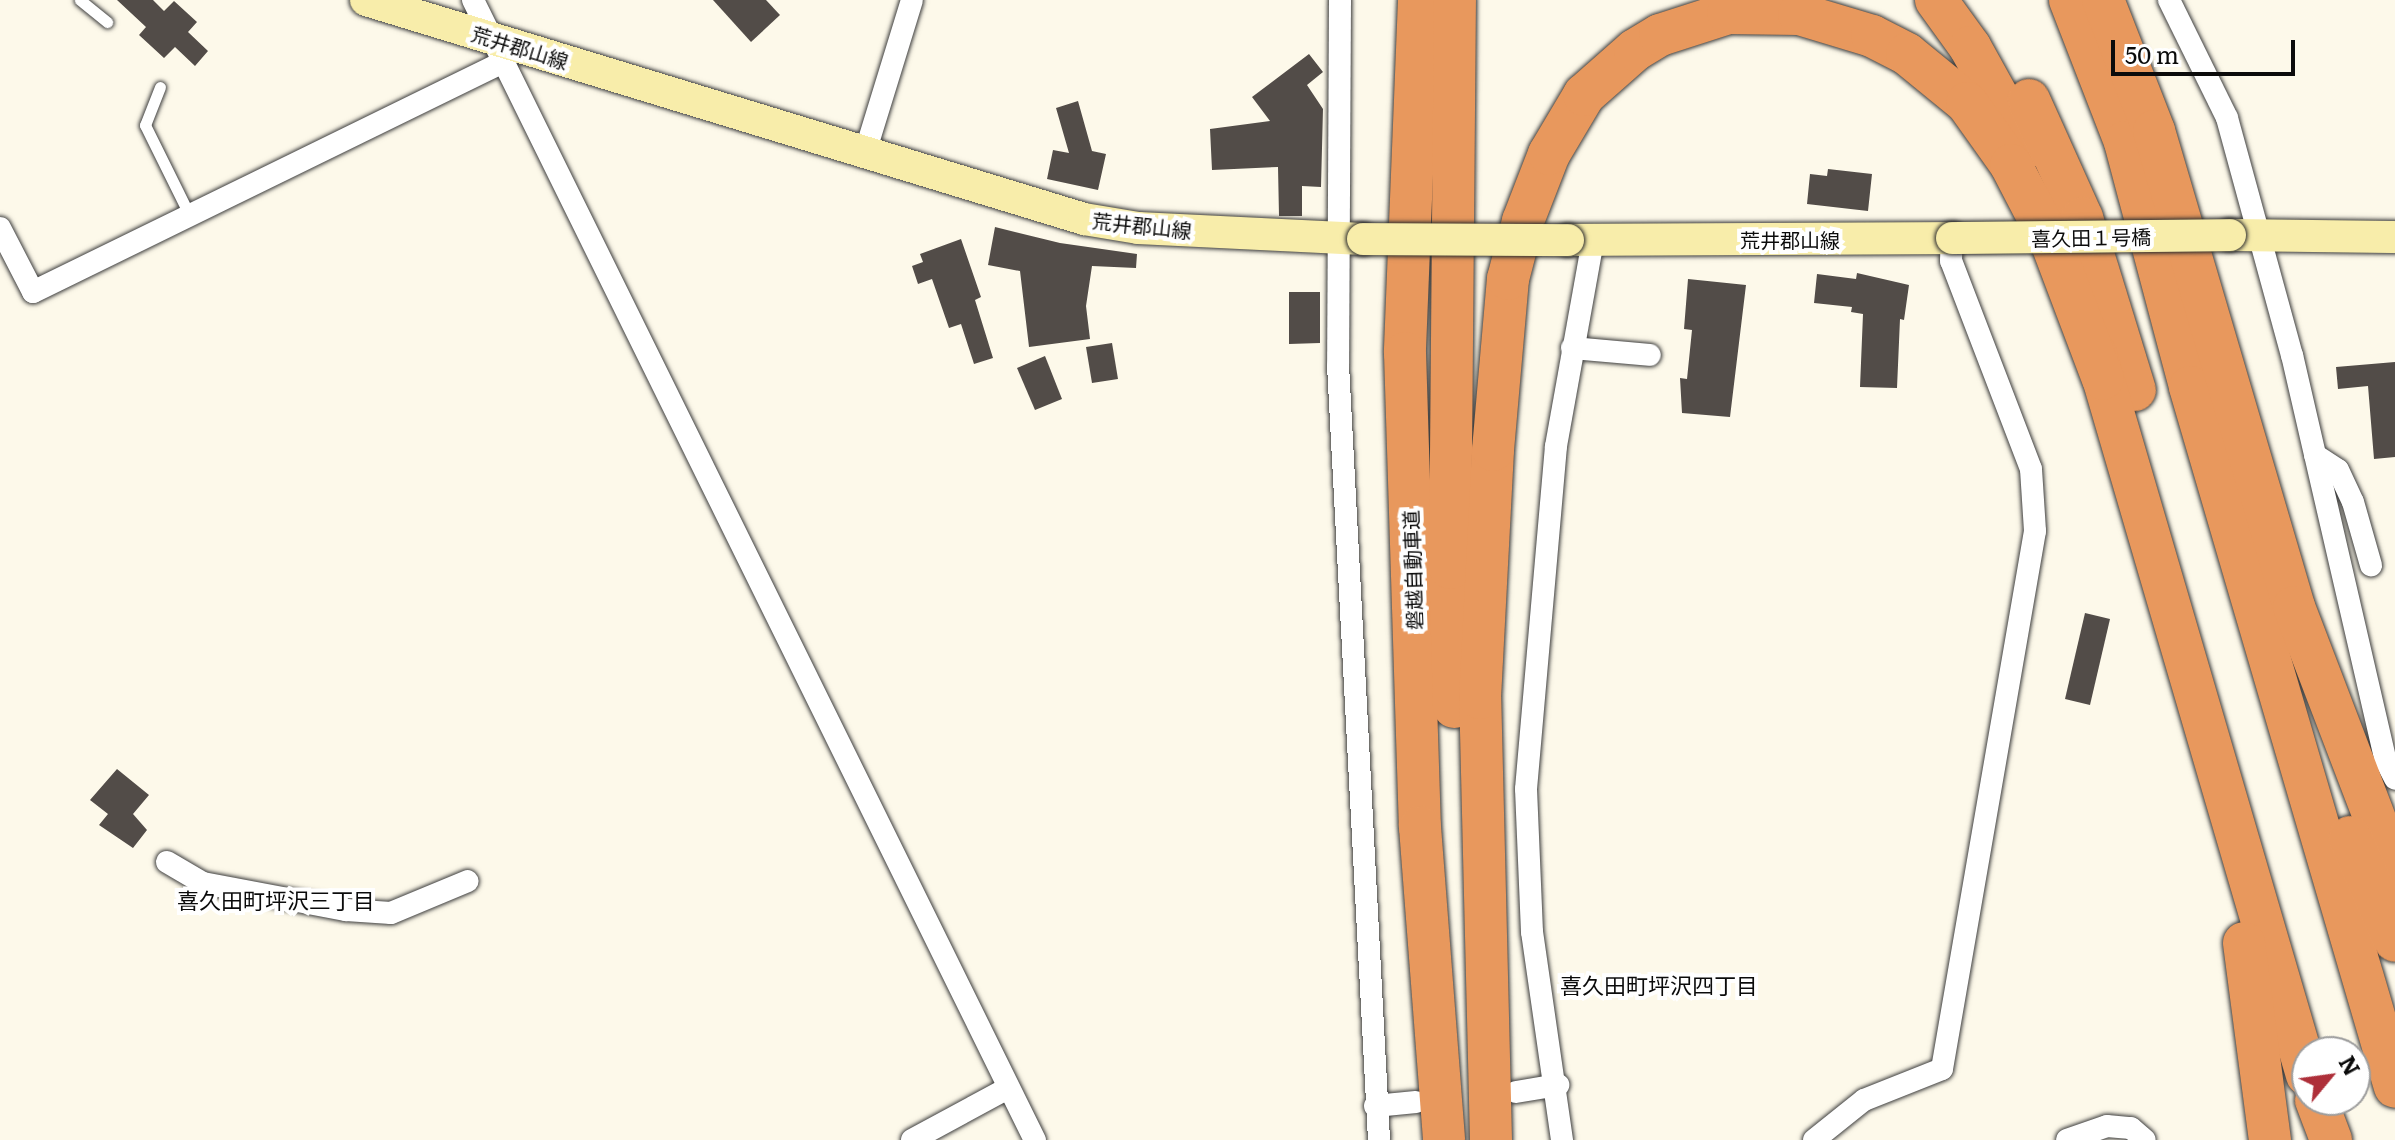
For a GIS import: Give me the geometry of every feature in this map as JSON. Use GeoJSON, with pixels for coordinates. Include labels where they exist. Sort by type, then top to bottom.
{"type":"FeatureCollection","features":[{"type":"Feature","properties":{"kind":"highway"},"geometry":{"type":"LineString","coordinates":[[1394,0],[1391,111],[1405,353]]}},
{"type":"Feature","properties":{"kind":"highway","name":"磐越自動車道"},"geometry":{"type":"LineString","coordinates":[[1419,0],[1405,353],[1420,827],[1444,1140]]}},
{"type":"Feature","properties":{"kind":"highway","name":"磐越自動車道"},"geometry":{"type":"LineString","coordinates":[[1455,0],[1450,568],[1458,829],[1482,1140]]}},
{"type":"Feature","properties":{"kind":"highway"},"geometry":{"type":"LineString","coordinates":[[1936,0],[1993,85],[2034,164],[2103,379],[2296,1036]]}},
{"type":"Feature","properties":{"kind":"highway"},"geometry":{"type":"LineString","coordinates":[[1968,0],[2044,127],[2082,218],[2322,1036]]}},
{"type":"Feature","properties":{"kind":"highway"},"geometry":{"type":"LineString","coordinates":[[2039,0],[2082,64],[2125,142]]}},
{"type":"Feature","properties":{"kind":"highway"},"geometry":{"type":"LineString","coordinates":[[2070,0],[2125,142],[2245,572],[2395,1087]]}},
{"type":"Feature","properties":{"kind":"highway"},"geometry":{"type":"LineString","coordinates":[[2103,0],[2154,131],[2294,607],[2395,871]]}},
{"type":"Feature","properties":{"kind":"highway"},"geometry":{"type":"LineString","coordinates":[[1491,1140],[1480,698],[1493,450],[1508,279],[1533,187],[1584,95],[1635,50],[1660,35],[1728,13],[1799,14],[1872,36],[1907,54],[1967,103],[2011,165],[2052,244],[2103,379]]}},
{"type":"Feature","properties":{"kind":"highway"},"geometry":{"type":"LineString","coordinates":[[2245,572],[2395,941]]}},
{"type":"Feature","properties":{"kind":"highway"},"geometry":{"type":"LineString","coordinates":[[2200,712],[2246,956],[2270,1140]]}},
{"type":"Feature","properties":{"kind":"highway"},"geometry":{"type":"LineString","coordinates":[[2322,1116],[2331,1140]]}},
{"type":"Feature","properties":{"kind":"highway"},"geometry":{"type":"LineString","coordinates":[[2345,1116],[2352,1140]]}},
{"type":"Feature","properties":{"kind":"main road","name":"荒井郡山線"},"geometry":{"type":"LineString","coordinates":[[366,0],[496,50],[864,156],[1125,226],[1350,239],[1952,238]]}},
{"type":"Feature","properties":{"kind":"main road"},"geometry":{"type":"LineString","coordinates":[[2244,235],[2395,237]]}},
{"type":"Feature","properties":{"kind":"main road","name":"喜久田１号橋"},"geometry":{"type":"LineString","coordinates":[[1952,238],[2244,235]]}},
{"type":"Feature","properties":{"kind":"street"},"geometry":{"type":"LineString","coordinates":[[473,0],[679,411],[1035,1140]]}},
{"type":"Feature","properties":{"kind":"street"},"geometry":{"type":"LineString","coordinates":[[864,156],[912,0]]}},
{"type":"Feature","properties":{"kind":"street"},"geometry":{"type":"LineString","coordinates":[[1340,0],[1350,239],[1375,1106],[1379,1140]]}},
{"type":"Feature","properties":{"kind":"street"},"geometry":{"type":"LineString","coordinates":[[2169,0],[2227,118],[2244,235],[2315,455],[2385,759],[2395,779]]}},
{"type":"Feature","properties":{"kind":"street"},"geometry":{"type":"LineString","coordinates":[[0,228],[33,292],[190,216],[496,50]]}},
{"type":"Feature","properties":{"kind":"street"},"geometry":{"type":"LineString","coordinates":[[1814,1140],[1864,1100],[1942,1069],[2035,531],[2031,469],[1951,261],[1952,238]]}},
{"type":"Feature","properties":{"kind":"street"},"geometry":{"type":"LineString","coordinates":[[1562,1140],[1558,1085],[1532,932],[1526,789],[1544,565],[1572,348],[1580,240]]}},
{"type":"Feature","properties":{"kind":"street"},"geometry":{"type":"LineString","coordinates":[[1572,348],[1650,355]]}},
{"type":"Feature","properties":{"kind":"street"},"geometry":{"type":"LineString","coordinates":[[2315,455],[2338,470],[2353,502],[2371,565]]}},
{"type":"Feature","properties":{"kind":"street"},"geometry":{"type":"LineString","coordinates":[[167,862],[203,883],[233,891],[391,913],[468,881]]}},
{"type":"Feature","properties":{"kind":"street"},"geometry":{"type":"LineString","coordinates":[[1516,1092],[1558,1085]]}},
{"type":"Feature","properties":{"kind":"street"},"geometry":{"type":"LineString","coordinates":[[912,1140],[1008,1088]]}},
{"type":"Feature","properties":{"kind":"street"},"geometry":{"type":"LineString","coordinates":[[1375,1106],[1416,1102]]}},
{"type":"Feature","properties":{"kind":"street"},"geometry":{"type":"LineString","coordinates":[[2067,1140],[2107,1126],[2131,1128],[2145,1140]]}},
{"type":"Feature","properties":{"kind":"lane"},"geometry":{"type":"LineString","coordinates":[[80,0],[107,22]]}},
{"type":"Feature","properties":{"kind":"lane"},"geometry":{"type":"LineString","coordinates":[[160,87],[145,125],[190,216]]}},
{"type":"Feature","properties":{"kind":"building"},"geometry":{"type":"Polygon","coordinates":[[[117,0],[153,0],[164,11],[174,1],[197,22],[188,32],[208,51],[195,66],[175,47],[164,58],[139,35],[146,27],[117,0]]]}},
{"type":"Feature","properties":{"kind":"building"},"geometry":{"type":"Polygon","coordinates":[[[713,0],[766,0],[780,15],[751,42],[713,0]]]}},
{"type":"Feature","properties":{"kind":"building"},"geometry":{"type":"Polygon","coordinates":[[[1309,54],[1323,72],[1307,85],[1323,109],[1321,187],[1302,186],[1302,216],[1279,216],[1278,167],[1212,170],[1210,129],[1270,121],[1252,97],[1309,54]]]}},
{"type":"Feature","properties":{"kind":"building"},"geometry":{"type":"Polygon","coordinates":[[[1078,101],[1092,151],[1106,154],[1098,190],[1047,179],[1053,150],[1069,153],[1056,108],[1078,101]]]}},
{"type":"Feature","properties":{"kind":"building"},"geometry":{"type":"Polygon","coordinates":[[[1828,169],[1872,174],[1868,211],[1807,204],[1810,174],[1827,176],[1828,169]]]}},
{"type":"Feature","properties":{"kind":"building"},"geometry":{"type":"Polygon","coordinates":[[[995,227],[1060,243],[1137,254],[1136,268],[1092,266],[1086,306],[1090,339],[1029,347],[1020,271],[988,265],[995,227]]]}},
{"type":"Feature","properties":{"kind":"building"},"geometry":{"type":"Polygon","coordinates":[[[961,239],[981,297],[975,300],[993,358],[974,364],[961,324],[949,328],[932,279],[918,284],[912,266],[923,262],[920,254],[961,239]]]}},
{"type":"Feature","properties":{"kind":"building"},"geometry":{"type":"Polygon","coordinates":[[[1857,273],[1909,285],[1904,320],[1900,319],[1897,388],[1860,387],[1863,314],[1851,312],[1852,307],[1814,303],[1817,274],[1856,279],[1857,273]]]}},
{"type":"Feature","properties":{"kind":"building"},"geometry":{"type":"Polygon","coordinates":[[[1688,279],[1746,285],[1730,417],[1682,413],[1680,378],[1687,379],[1692,330],[1684,329],[1688,279]]]}},
{"type":"Feature","properties":{"kind":"building"},"geometry":{"type":"Polygon","coordinates":[[[1289,292],[1320,292],[1320,343],[1289,344],[1289,292]]]}},
{"type":"Feature","properties":{"kind":"building"},"geometry":{"type":"Polygon","coordinates":[[[1112,343],[1118,379],[1092,383],[1086,347],[1112,343]]]}},
{"type":"Feature","properties":{"kind":"building"},"geometry":{"type":"Polygon","coordinates":[[[1045,356],[1062,399],[1035,410],[1017,368],[1045,356]]]}},
{"type":"Feature","properties":{"kind":"building"},"geometry":{"type":"Polygon","coordinates":[[[2395,362],[2395,457],[2374,459],[2368,386],[2338,389],[2336,367],[2395,362]]]}},
{"type":"Feature","properties":{"kind":"building"},"geometry":{"type":"Polygon","coordinates":[[[2085,613],[2110,619],[2090,705],[2065,699],[2085,613]]]}},
{"type":"Feature","properties":{"kind":"building"},"geometry":{"type":"Polygon","coordinates":[[[117,769],[149,795],[133,814],[147,830],[133,848],[99,825],[108,814],[90,800],[117,769]]]}},
{"type":"Feature","properties":{"kind":"district","name":"喜久田町坪沢三丁目"},"geometry":{"type":"Point","coordinates":[276,900]}},
{"type":"Feature","properties":{"kind":"district","name":"喜久田町坪沢四丁目"},"geometry":{"type":"Point","coordinates":[1659,985]}}]}
